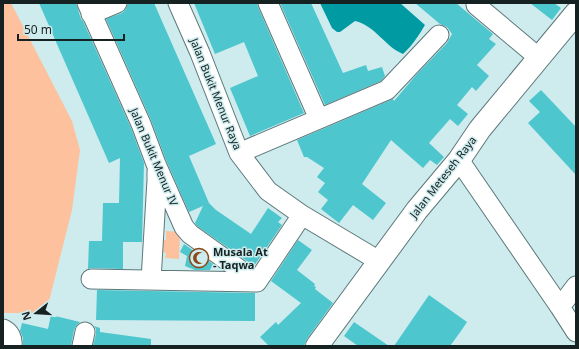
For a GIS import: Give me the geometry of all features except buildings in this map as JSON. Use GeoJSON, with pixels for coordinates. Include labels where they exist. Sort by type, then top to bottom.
{"type":"FeatureCollection","features":[{"type":"Feature","properties":{"kind":"main road","name":"Jalan Meteseh Raya"},"geometry":{"type":"LineString","coordinates":[[317,346],[417,210],[458,160],[480,129],[538,57],[576,13]]}},
{"type":"Feature","properties":{"kind":"street"},"geometry":{"type":"LineString","coordinates":[[89,8],[116,3]]}},
{"type":"Feature","properties":{"kind":"street","name":"Jalan Bukit Menur Raya"},"geometry":{"type":"LineString","coordinates":[[178,3],[200,53],[239,153],[268,191],[302,215],[379,261]]}},
{"type":"Feature","properties":{"kind":"street"},"geometry":{"type":"LineString","coordinates":[[268,3],[319,119]]}},
{"type":"Feature","properties":{"kind":"street"},"geometry":{"type":"LineString","coordinates":[[476,4],[538,57]]}},
{"type":"Feature","properties":{"kind":"street","name":"Jalan Bukit Menur IV"},"geometry":{"type":"LineString","coordinates":[[89,8],[184,227],[190,234],[257,282]]}},
{"type":"Feature","properties":{"kind":"street"},"geometry":{"type":"LineString","coordinates":[[239,153],[387,90],[439,35]]}},
{"type":"Feature","properties":{"kind":"street"},"geometry":{"type":"LineString","coordinates":[[458,160],[576,332]]}},
{"type":"Feature","properties":{"kind":"street"},"geometry":{"type":"LineString","coordinates":[[151,280],[157,180],[156,164]]}},
{"type":"Feature","properties":{"kind":"street"},"geometry":{"type":"LineString","coordinates":[[91,279],[257,282],[302,215]]}},
{"type":"Feature","properties":{"kind":"street"},"geometry":{"type":"LineString","coordinates":[[560,307],[576,286]]}},
{"type":"Feature","properties":{"kind":"street"},"geometry":{"type":"LineString","coordinates":[[3,329],[10,334],[12,346]]}},
{"type":"Feature","properties":{"kind":"shaded area"},"geometry":{"type":"Polygon","coordinates":[[[3,3],[11,3],[72,121],[80,150],[72,210],[46,313],[3,313],[3,3]]]}},
{"type":"Feature","properties":{"kind":"shaded area"},"geometry":{"type":"Polygon","coordinates":[[[166,231],[180,232],[179,259],[165,258],[166,253],[162,252],[163,240],[166,240],[166,231]]]}},
{"type":"Feature","properties":{"kind":"water"},"geometry":{"type":"Polygon","coordinates":[[[320,3],[400,3],[425,25],[403,54],[390,46],[369,27],[355,21],[340,32],[337,32],[332,28],[320,3]]]}},
{"type":"Feature","properties":{"kind":"place","name":"Musala At - Taqwa"},"geometry":{"type":"Point","coordinates":[199,258]}}]}
